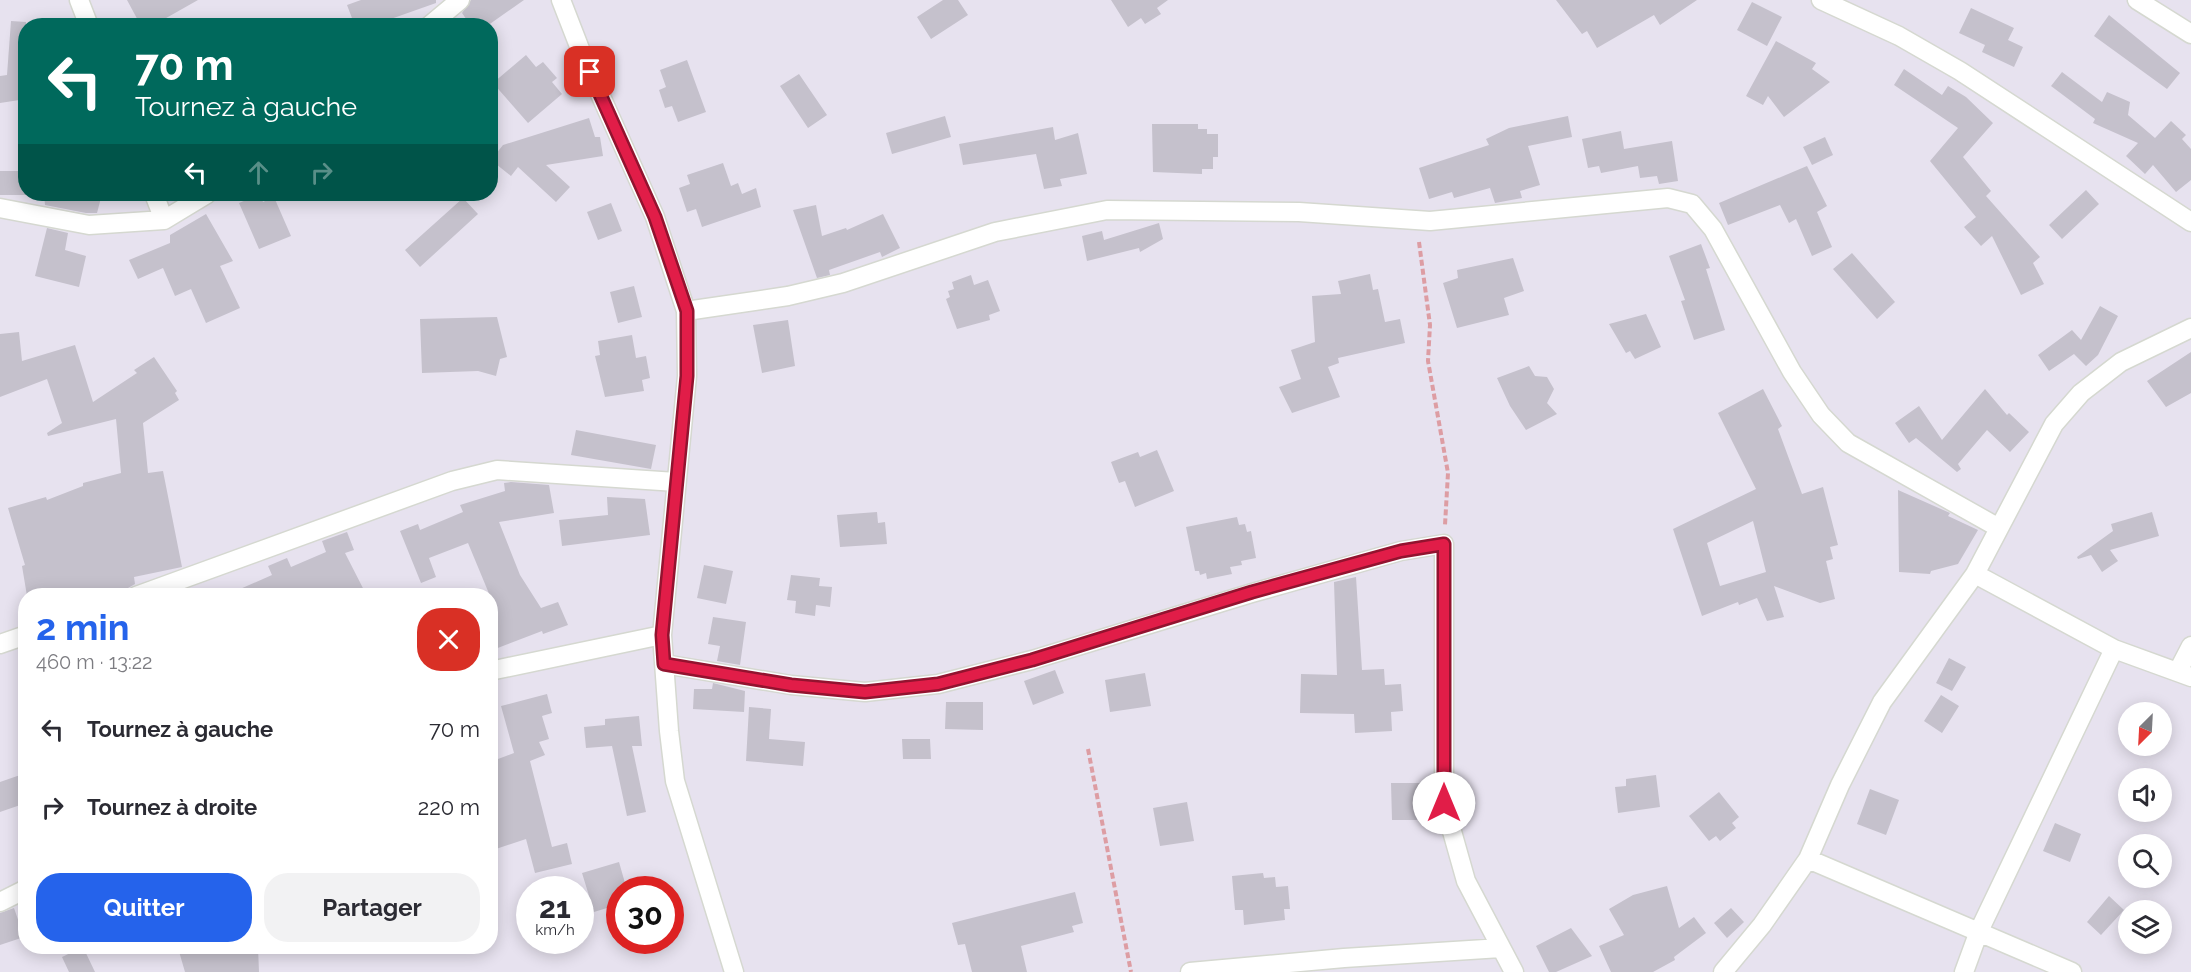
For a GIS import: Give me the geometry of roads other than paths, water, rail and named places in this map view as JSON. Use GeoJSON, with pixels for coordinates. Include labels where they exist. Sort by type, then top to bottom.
{"type":"FeatureCollection","features":[{"type":"Feature","properties":{"kind":"street"},"geometry":{"type":"LineString","coordinates":[[79,0],[86,18]]}},
{"type":"Feature","properties":{"kind":"street"},"geometry":{"type":"LineString","coordinates":[[439,18],[460,0]]}},
{"type":"Feature","properties":{"kind":"street"},"geometry":{"type":"LineString","coordinates":[[561,0],[582,54],[655,217],[687,311],[687,376],[662,635],[664,664],[675,781],[734,972]]}},
{"type":"Feature","properties":{"kind":"street"},"geometry":{"type":"LineString","coordinates":[[1821,0],[1899,36],[1960,71],[2191,222]]}},
{"type":"Feature","properties":{"kind":"street"},"geometry":{"type":"LineString","coordinates":[[2138,0],[2191,34]]}},
{"type":"Feature","properties":{"kind":"street"},"geometry":{"type":"LineString","coordinates":[[687,311],[788,296],[843,283],[995,232],[1107,210],[1299,212],[1430,221],[1668,198],[1692,204],[1713,229],[1792,372],[1821,415],[1848,443],[1999,528]]}},
{"type":"Feature","properties":{"kind":"street"},"geometry":{"type":"LineString","coordinates":[[157,201],[164,220]]}},
{"type":"Feature","properties":{"kind":"street"},"geometry":{"type":"LineString","coordinates":[[0,208],[89,225],[164,220],[195,201]]}},
{"type":"Feature","properties":{"kind":"street"},"geometry":{"type":"LineString","coordinates":[[1723,972],[1762,925],[1808,859],[1840,785],[1882,702],[1975,574],[2054,424],[2081,393],[2121,362],[2191,328]]}},
{"type":"Feature","properties":{"kind":"street"},"geometry":{"type":"LineString","coordinates":[[158,588],[452,481],[497,470],[676,482]]}},
{"type":"Feature","properties":{"kind":"street"},"geometry":{"type":"LineString","coordinates":[[664,664],[791,685],[865,692],[938,684],[1032,660],[1252,592],[1401,551],[1444,544],[1444,803],[1466,881],[1514,972]]}},
{"type":"Feature","properties":{"kind":"street"},"geometry":{"type":"LineString","coordinates":[[1975,574],[2114,649],[2185,674],[2191,646]]}},
{"type":"Feature","properties":{"kind":"street"},"geometry":{"type":"LineString","coordinates":[[498,668],[662,635]]}},
{"type":"Feature","properties":{"kind":"street"},"geometry":{"type":"LineString","coordinates":[[0,644],[18,638]]}},
{"type":"Feature","properties":{"kind":"street"},"geometry":{"type":"LineString","coordinates":[[1964,972],[1979,931],[2114,649]]}},
{"type":"Feature","properties":{"kind":"street"},"geometry":{"type":"LineString","coordinates":[[1808,859],[2072,972]]}},
{"type":"Feature","properties":{"kind":"street"},"geometry":{"type":"LineString","coordinates":[[0,902],[18,893]]}},
{"type":"Feature","properties":{"kind":"street"},"geometry":{"type":"LineString","coordinates":[[1191,972],[1320,960],[1501,948]]}}]}
